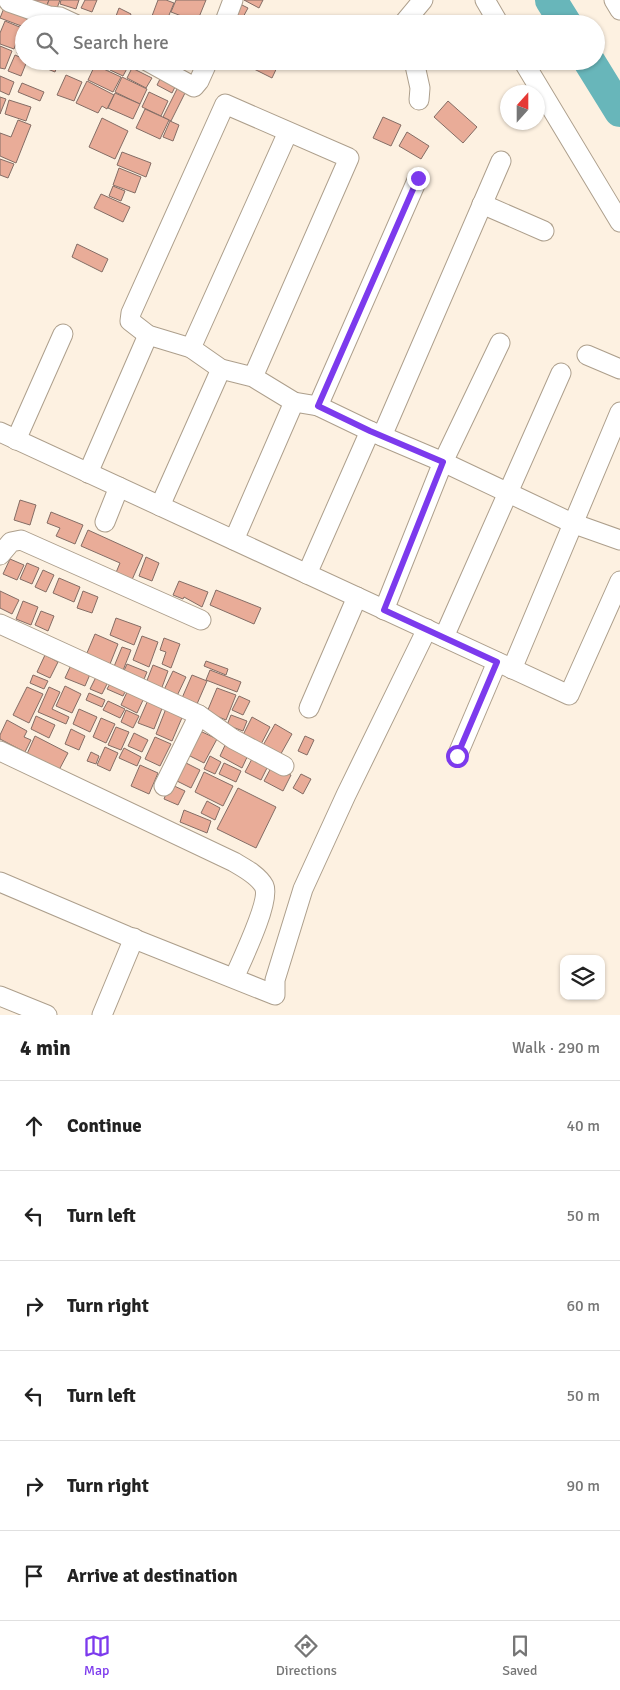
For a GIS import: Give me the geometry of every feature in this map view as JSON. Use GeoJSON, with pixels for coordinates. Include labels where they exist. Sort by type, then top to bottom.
{"type":"FeatureCollection","features":[{"type":"Feature","properties":{"kind":"street"},"geometry":{"type":"LineString","coordinates":[[227,15],[233,0]]}},
{"type":"Feature","properties":{"kind":"street"},"geometry":{"type":"LineString","coordinates":[[410,15],[422,0]]}},
{"type":"Feature","properties":{"kind":"street"},"geometry":{"type":"LineString","coordinates":[[485,0],[494,15]]}},
{"type":"Feature","properties":{"kind":"street"},"geometry":{"type":"LineString","coordinates":[[614,0],[620,10]]}},
{"type":"Feature","properties":{"kind":"street"},"geometry":{"type":"LineString","coordinates":[[9,2],[47,15]]}},
{"type":"Feature","properties":{"kind":"street"},"geometry":{"type":"LineString","coordinates":[[163,70],[194,87],[204,70]]}},
{"type":"Feature","properties":{"kind":"street"},"geometry":{"type":"LineString","coordinates":[[416,70],[420,88],[419,100]]}},
{"type":"Feature","properties":{"kind":"street"},"geometry":{"type":"LineString","coordinates":[[528,70],[620,222]]}},
{"type":"Feature","properties":{"kind":"street"},"geometry":{"type":"LineString","coordinates":[[253,377],[349,158],[225,104],[131,314],[130,322],[148,335],[191,348],[221,369],[253,377],[294,402],[318,406],[572,523],[620,540]]}},
{"type":"Feature","properties":{"kind":"street"},"geometry":{"type":"LineString","coordinates":[[191,348],[288,132]]}},
{"type":"Feature","properties":{"kind":"street"},"geometry":{"type":"LineString","coordinates":[[307,574],[376,433],[501,161]]}},
{"type":"Feature","properties":{"kind":"street"},"geometry":{"type":"LineString","coordinates":[[318,406],[418,178]]}},
{"type":"Feature","properties":{"kind":"street"},"geometry":{"type":"LineString","coordinates":[[482,204],[544,231]]}},
{"type":"Feature","properties":{"kind":"street"},"geometry":{"type":"LineString","coordinates":[[63,334],[8,436],[569,695],[613,616],[620,581]]}},
{"type":"Feature","properties":{"kind":"street"},"geometry":{"type":"LineString","coordinates":[[88,473],[148,335]]}},
{"type":"Feature","properties":{"kind":"street"},"geometry":{"type":"LineString","coordinates":[[384,610],[443,462],[500,343]]}},
{"type":"Feature","properties":{"kind":"street"},"geometry":{"type":"LineString","coordinates":[[587,355],[620,369]]}},
{"type":"Feature","properties":{"kind":"street"},"geometry":{"type":"LineString","coordinates":[[160,506],[221,369]]}},
{"type":"Feature","properties":{"kind":"street"},"geometry":{"type":"LineString","coordinates":[[444,638],[561,373]]}},
{"type":"Feature","properties":{"kind":"street"},"geometry":{"type":"LineString","coordinates":[[234,540],[294,402]]}},
{"type":"Feature","properties":{"kind":"street"},"geometry":{"type":"LineString","coordinates":[[457,756],[505,665],[572,523],[620,412]]}},
{"type":"Feature","properties":{"kind":"street"},"geometry":{"type":"LineString","coordinates":[[105,522],[119,487]]}},
{"type":"Feature","properties":{"kind":"street"},"geometry":{"type":"LineString","coordinates":[[0,555],[11,542],[21,540],[201,620]]}},
{"type":"Feature","properties":{"kind":"street"},"geometry":{"type":"LineString","coordinates":[[309,708],[358,597]]}},
{"type":"Feature","properties":{"kind":"street"},"geometry":{"type":"LineString","coordinates":[[0,624],[199,714],[233,739],[284,766]]}},
{"type":"Feature","properties":{"kind":"street"},"geometry":{"type":"LineString","coordinates":[[0,882],[275,995],[275,980],[303,889],[346,794],[427,629]]}},
{"type":"Feature","properties":{"kind":"street"},"geometry":{"type":"LineString","coordinates":[[164,786],[199,714]]}},
{"type":"Feature","properties":{"kind":"street"},"geometry":{"type":"LineString","coordinates":[[0,750],[226,858],[252,873],[264,885],[265,899],[234,978]]}},
{"type":"Feature","properties":{"kind":"street"},"geometry":{"type":"LineString","coordinates":[[102,1015],[134,938]]}},
{"type":"Feature","properties":{"kind":"street"},"geometry":{"type":"LineString","coordinates":[[0,996],[47,1015]]}},
{"type":"Feature","properties":{"kind":"building"},"geometry":{"type":"Polygon","coordinates":[[[34,0],[49,0],[46,7],[33,3],[34,0]]]}},
{"type":"Feature","properties":{"kind":"building"},"geometry":{"type":"Polygon","coordinates":[[[49,0],[60,0],[56,11],[46,8],[49,0]]]}},
{"type":"Feature","properties":{"kind":"building"},"geometry":{"type":"Polygon","coordinates":[[[61,0],[79,0],[76,9],[60,4],[61,0]]]}},
{"type":"Feature","properties":{"kind":"building"},"geometry":{"type":"Polygon","coordinates":[[[85,0],[97,0],[92,12],[81,8],[85,0]]]}},
{"type":"Feature","properties":{"kind":"building"},"geometry":{"type":"Polygon","coordinates":[[[158,0],[174,3],[169,15],[152,15],[158,0]]]}},
{"type":"Feature","properties":{"kind":"building"},"geometry":{"type":"Polygon","coordinates":[[[176,0],[206,0],[200,15],[179,15],[171,12],[176,0]]]}},
{"type":"Feature","properties":{"kind":"building"},"geometry":{"type":"Polygon","coordinates":[[[244,0],[263,0],[259,8],[244,0]]]}},
{"type":"Feature","properties":{"kind":"building"},"geometry":{"type":"Polygon","coordinates":[[[236,2],[248,8],[244,15],[230,15],[236,2]]]}},
{"type":"Feature","properties":{"kind":"building"},"geometry":{"type":"Polygon","coordinates":[[[6,3],[30,12],[29,15],[15,15],[15,24],[0,18],[6,3]]]}},
{"type":"Feature","properties":{"kind":"building"},"geometry":{"type":"Polygon","coordinates":[[[119,8],[131,14],[131,15],[116,15],[119,8]]]}},
{"type":"Feature","properties":{"kind":"building"},"geometry":{"type":"Polygon","coordinates":[[[5,21],[15,25],[14,49],[0,44],[0,33],[5,21]]]}},
{"type":"Feature","properties":{"kind":"building"},"geometry":{"type":"Polygon","coordinates":[[[0,46],[12,51],[5,69],[0,68],[0,46]]]}},
{"type":"Feature","properties":{"kind":"building"},"geometry":{"type":"Polygon","coordinates":[[[15,55],[15,70],[23,70],[21,76],[8,71],[15,55]]]}},
{"type":"Feature","properties":{"kind":"building"},"geometry":{"type":"Polygon","coordinates":[[[93,70],[106,70],[121,77],[113,92],[88,80],[93,70]]]}},
{"type":"Feature","properties":{"kind":"building"},"geometry":{"type":"Polygon","coordinates":[[[110,70],[126,70],[123,76],[110,70]]]}},
{"type":"Feature","properties":{"kind":"building"},"geometry":{"type":"Polygon","coordinates":[[[131,70],[136,70],[152,78],[146,88],[127,78],[131,70]]]}},
{"type":"Feature","properties":{"kind":"building"},"geometry":{"type":"Polygon","coordinates":[[[256,70],[276,70],[272,78],[256,70]]]}},
{"type":"Feature","properties":{"kind":"building"},"geometry":{"type":"Polygon","coordinates":[[[163,73],[178,81],[172,93],[157,85],[163,73]]]}},
{"type":"Feature","properties":{"kind":"building"},"geometry":{"type":"Polygon","coordinates":[[[66,75],[82,82],[74,101],[57,95],[66,75]]]}},
{"type":"Feature","properties":{"kind":"building"},"geometry":{"type":"Polygon","coordinates":[[[0,76],[14,82],[9,95],[0,91],[0,76]]]}},
{"type":"Feature","properties":{"kind":"building"},"geometry":{"type":"Polygon","coordinates":[[[122,77],[147,89],[140,104],[115,92],[122,77]]]}},
{"type":"Feature","properties":{"kind":"building"},"geometry":{"type":"Polygon","coordinates":[[[87,81],[114,95],[107,109],[102,106],[98,113],[76,103],[87,81]]]}},
{"type":"Feature","properties":{"kind":"building"},"geometry":{"type":"Polygon","coordinates":[[[22,83],[44,92],[40,101],[18,92],[22,83]]]}},
{"type":"Feature","properties":{"kind":"building"},"geometry":{"type":"Polygon","coordinates":[[[180,83],[188,87],[171,121],[163,117],[180,83]]]}},
{"type":"Feature","properties":{"kind":"building"},"geometry":{"type":"Polygon","coordinates":[[[149,92],[168,101],[161,116],[142,107],[149,92]]]}},
{"type":"Feature","properties":{"kind":"building"},"geometry":{"type":"Polygon","coordinates":[[[115,93],[140,104],[133,119],[108,108],[115,93]]]}},
{"type":"Feature","properties":{"kind":"building"},"geometry":{"type":"Polygon","coordinates":[[[0,97],[6,99],[0,114],[0,97]]]}},
{"type":"Feature","properties":{"kind":"building"},"geometry":{"type":"Polygon","coordinates":[[[9,100],[31,107],[26,121],[5,114],[9,100]]]}},
{"type":"Feature","properties":{"kind":"building"},"geometry":{"type":"Polygon","coordinates":[[[448,101],[477,127],[463,143],[434,117],[448,101]]]}},
{"type":"Feature","properties":{"kind":"building"},"geometry":{"type":"Polygon","coordinates":[[[145,109],[169,120],[160,139],[136,128],[145,109]]]}},
{"type":"Feature","properties":{"kind":"building"},"geometry":{"type":"Polygon","coordinates":[[[383,117],[401,125],[391,146],[373,138],[383,117]]]}},
{"type":"Feature","properties":{"kind":"building"},"geometry":{"type":"Polygon","coordinates":[[[102,118],[128,131],[115,159],[89,147],[102,118]]]}},
{"type":"Feature","properties":{"kind":"building"},"geometry":{"type":"Polygon","coordinates":[[[18,120],[31,125],[16,163],[0,156],[0,133],[11,137],[18,120]]]}},
{"type":"Feature","properties":{"kind":"building"},"geometry":{"type":"Polygon","coordinates":[[[170,121],[179,125],[173,141],[163,137],[170,121]]]}},
{"type":"Feature","properties":{"kind":"building"},"geometry":{"type":"Polygon","coordinates":[[[407,132],[429,146],[421,159],[399,146],[407,132]]]}},
{"type":"Feature","properties":{"kind":"building"},"geometry":{"type":"Polygon","coordinates":[[[122,152],[151,163],[146,177],[117,165],[122,152]]]}},
{"type":"Feature","properties":{"kind":"building"},"geometry":{"type":"Polygon","coordinates":[[[0,159],[14,164],[8,178],[0,175],[0,159]]]}},
{"type":"Feature","properties":{"kind":"building"},"geometry":{"type":"Polygon","coordinates":[[[119,168],[141,177],[135,193],[113,185],[119,168]]]}},
{"type":"Feature","properties":{"kind":"building"},"geometry":{"type":"Polygon","coordinates":[[[113,186],[125,191],[121,201],[109,196],[113,186]]]}},
{"type":"Feature","properties":{"kind":"building"},"geometry":{"type":"Polygon","coordinates":[[[101,194],[130,207],[123,222],[94,208],[101,194]]]}},
{"type":"Feature","properties":{"kind":"building"},"geometry":{"type":"Polygon","coordinates":[[[77,244],[108,259],[102,272],[72,257],[77,244]]]}},
{"type":"Feature","properties":{"kind":"building"},"geometry":{"type":"Polygon","coordinates":[[[20,500],[36,505],[30,525],[14,520],[20,500]]]}},
{"type":"Feature","properties":{"kind":"building"},"geometry":{"type":"Polygon","coordinates":[[[51,512],[83,525],[75,544],[56,536],[60,528],[47,523],[51,512]]]}},
{"type":"Feature","properties":{"kind":"building"},"geometry":{"type":"Polygon","coordinates":[[[88,530],[143,555],[131,582],[115,575],[120,563],[81,546],[88,530]]]}},
{"type":"Feature","properties":{"kind":"building"},"geometry":{"type":"Polygon","coordinates":[[[146,557],[159,563],[152,581],[139,576],[146,557]]]}},
{"type":"Feature","properties":{"kind":"building"},"geometry":{"type":"Polygon","coordinates":[[[10,559],[24,565],[17,580],[3,574],[10,559]]]}},
{"type":"Feature","properties":{"kind":"building"},"geometry":{"type":"Polygon","coordinates":[[[27,563],[39,568],[32,584],[20,579],[27,563]]]}},
{"type":"Feature","properties":{"kind":"building"},"geometry":{"type":"Polygon","coordinates":[[[43,570],[54,575],[46,592],[35,587],[43,570]]]}},
{"type":"Feature","properties":{"kind":"building"},"geometry":{"type":"Polygon","coordinates":[[[59,578],[80,587],[74,602],[53,593],[59,578]]]}},
{"type":"Feature","properties":{"kind":"building"},"geometry":{"type":"Polygon","coordinates":[[[179,581],[208,592],[202,607],[184,597],[183,599],[173,595],[179,581]]]}},
{"type":"Feature","properties":{"kind":"building"},"geometry":{"type":"Polygon","coordinates":[[[216,590],[261,608],[254,624],[210,605],[216,590]]]}},
{"type":"Feature","properties":{"kind":"building"},"geometry":{"type":"Polygon","coordinates":[[[0,591],[19,600],[12,614],[0,608],[0,591]]]}},
{"type":"Feature","properties":{"kind":"building"},"geometry":{"type":"Polygon","coordinates":[[[83,591],[98,597],[92,613],[77,608],[83,591]]]}},
{"type":"Feature","properties":{"kind":"building"},"geometry":{"type":"Polygon","coordinates":[[[23,601],[38,607],[31,625],[16,619],[23,601]]]}},
{"type":"Feature","properties":{"kind":"building"},"geometry":{"type":"Polygon","coordinates":[[[41,611],[54,616],[48,631],[35,625],[41,611]]]}},
{"type":"Feature","properties":{"kind":"building"},"geometry":{"type":"Polygon","coordinates":[[[116,618],[141,627],[134,645],[110,635],[116,618]]]}},
{"type":"Feature","properties":{"kind":"building"},"geometry":{"type":"Polygon","coordinates":[[[95,634],[118,644],[108,669],[84,660],[95,634]]]}},
{"type":"Feature","properties":{"kind":"building"},"geometry":{"type":"Polygon","coordinates":[[[142,636],[158,642],[149,667],[133,660],[142,636]]]}},
{"type":"Feature","properties":{"kind":"building"},"geometry":{"type":"Polygon","coordinates":[[[164,638],[180,644],[171,668],[162,664],[166,652],[160,650],[164,638]]]}},
{"type":"Feature","properties":{"kind":"building"},"geometry":{"type":"Polygon","coordinates":[[[122,647],[131,650],[122,673],[113,669],[122,647]]]}},
{"type":"Feature","properties":{"kind":"building"},"geometry":{"type":"Polygon","coordinates":[[[45,655],[58,662],[50,678],[37,672],[45,655]]]}},
{"type":"Feature","properties":{"kind":"building"},"geometry":{"type":"Polygon","coordinates":[[[206,661],[228,669],[226,675],[204,666],[206,661]]]}},
{"type":"Feature","properties":{"kind":"building"},"geometry":{"type":"Polygon","coordinates":[[[127,664],[147,672],[142,684],[122,675],[127,664]]]}},
{"type":"Feature","properties":{"kind":"building"},"geometry":{"type":"Polygon","coordinates":[[[71,665],[91,672],[85,686],[65,678],[71,665]]]}},
{"type":"Feature","properties":{"kind":"building"},"geometry":{"type":"Polygon","coordinates":[[[153,665],[168,671],[161,690],[146,683],[153,665]]]}},
{"type":"Feature","properties":{"kind":"building"},"geometry":{"type":"Polygon","coordinates":[[[210,670],[241,682],[237,692],[206,680],[210,670]]]}},
{"type":"Feature","properties":{"kind":"building"},"geometry":{"type":"Polygon","coordinates":[[[173,671],[186,677],[175,700],[162,694],[173,671]]]}},
{"type":"Feature","properties":{"kind":"building"},"geometry":{"type":"Polygon","coordinates":[[[33,675],[48,681],[44,689],[30,683],[33,675]]]}},
{"type":"Feature","properties":{"kind":"building"},"geometry":{"type":"Polygon","coordinates":[[[97,675],[109,680],[102,694],[90,689],[97,675]]]}},
{"type":"Feature","properties":{"kind":"building"},"geometry":{"type":"Polygon","coordinates":[[[192,675],[207,681],[197,704],[182,698],[192,675]]]}},
{"type":"Feature","properties":{"kind":"building"},"geometry":{"type":"Polygon","coordinates":[[[111,682],[126,690],[123,696],[107,689],[111,682]]]}},
{"type":"Feature","properties":{"kind":"building"},"geometry":{"type":"Polygon","coordinates":[[[65,686],[81,694],[72,713],[56,706],[65,686]]]}},
{"type":"Feature","properties":{"kind":"building"},"geometry":{"type":"Polygon","coordinates":[[[27,687],[43,694],[29,723],[13,715],[27,687]]]}},
{"type":"Feature","properties":{"kind":"building"},"geometry":{"type":"Polygon","coordinates":[[[49,687],[60,692],[52,709],[69,717],[66,724],[38,712],[49,687]]]}},
{"type":"Feature","properties":{"kind":"building"},"geometry":{"type":"Polygon","coordinates":[[[217,688],[236,695],[226,720],[207,712],[217,688]]]}},
{"type":"Feature","properties":{"kind":"building"},"geometry":{"type":"Polygon","coordinates":[[[128,690],[144,698],[137,713],[121,705],[128,690]]]}},
{"type":"Feature","properties":{"kind":"building"},"geometry":{"type":"Polygon","coordinates":[[[89,693],[105,700],[102,707],[86,700],[89,693]]]}},
{"type":"Feature","properties":{"kind":"building"},"geometry":{"type":"Polygon","coordinates":[[[239,696],[250,701],[243,715],[232,710],[239,696]]]}},
{"type":"Feature","properties":{"kind":"building"},"geometry":{"type":"Polygon","coordinates":[[[148,700],[163,706],[154,729],[138,723],[148,700]]]}},
{"type":"Feature","properties":{"kind":"building"},"geometry":{"type":"Polygon","coordinates":[[[108,701],[125,709],[120,718],[103,710],[108,701]]]}},
{"type":"Feature","properties":{"kind":"building"},"geometry":{"type":"Polygon","coordinates":[[[167,706],[184,713],[172,741],[156,734],[167,706]]]}},
{"type":"Feature","properties":{"kind":"building"},"geometry":{"type":"Polygon","coordinates":[[[79,709],[97,717],[90,732],[73,724],[79,709]]]}},
{"type":"Feature","properties":{"kind":"building"},"geometry":{"type":"Polygon","coordinates":[[[126,710],[139,716],[133,728],[121,722],[126,710]]]}},
{"type":"Feature","properties":{"kind":"building"},"geometry":{"type":"Polygon","coordinates":[[[231,715],[247,721],[243,731],[227,725],[231,715]]]}},
{"type":"Feature","properties":{"kind":"building"},"geometry":{"type":"Polygon","coordinates":[[[36,716],[55,725],[49,738],[31,729],[36,716]]]}},
{"type":"Feature","properties":{"kind":"building"},"geometry":{"type":"Polygon","coordinates":[[[252,717],[270,727],[259,748],[241,739],[252,717]]]}},
{"type":"Feature","properties":{"kind":"building"},"geometry":{"type":"Polygon","coordinates":[[[101,718],[115,724],[106,743],[93,737],[101,718]]]}},
{"type":"Feature","properties":{"kind":"building"},"geometry":{"type":"Polygon","coordinates":[[[7,720],[27,731],[24,737],[31,740],[25,752],[0,739],[7,720]]]}},
{"type":"Feature","properties":{"kind":"building"},"geometry":{"type":"Polygon","coordinates":[[[275,724],[292,734],[278,759],[261,749],[275,724]]]}},
{"type":"Feature","properties":{"kind":"building"},"geometry":{"type":"Polygon","coordinates":[[[116,727],[129,732],[121,750],[108,745],[116,727]]]}},
{"type":"Feature","properties":{"kind":"building"},"geometry":{"type":"Polygon","coordinates":[[[71,729],[85,736],[79,750],[65,744],[71,729]]]}},
{"type":"Feature","properties":{"kind":"building"},"geometry":{"type":"Polygon","coordinates":[[[198,730],[217,739],[204,763],[186,754],[198,730]]]}},
{"type":"Feature","properties":{"kind":"building"},"geometry":{"type":"Polygon","coordinates":[[[134,733],[148,740],[142,752],[128,746],[134,733]]]}},
{"type":"Feature","properties":{"kind":"building"},"geometry":{"type":"Polygon","coordinates":[[[35,736],[68,753],[59,770],[27,754],[35,736]]]}},
{"type":"Feature","properties":{"kind":"building"},"geometry":{"type":"Polygon","coordinates":[[[305,736],[314,740],[307,755],[298,751],[305,736]]]}},
{"type":"Feature","properties":{"kind":"building"},"geometry":{"type":"Polygon","coordinates":[[[155,737],[171,744],[160,766],[145,759],[155,737]]]}},
{"type":"Feature","properties":{"kind":"building"},"geometry":{"type":"Polygon","coordinates":[[[227,741],[249,753],[242,768],[220,756],[227,741]]]}},
{"type":"Feature","properties":{"kind":"building"},"geometry":{"type":"Polygon","coordinates":[[[105,747],[118,753],[110,771],[97,765],[105,747]]]}},
{"type":"Feature","properties":{"kind":"building"},"geometry":{"type":"Polygon","coordinates":[[[124,748],[141,757],[137,766],[119,758],[124,748]]]}},
{"type":"Feature","properties":{"kind":"building"},"geometry":{"type":"Polygon","coordinates":[[[91,752],[99,756],[96,764],[87,761],[91,752]]]}},
{"type":"Feature","properties":{"kind":"building"},"geometry":{"type":"Polygon","coordinates":[[[210,756],[221,762],[215,774],[204,769],[210,756]]]}},
{"type":"Feature","properties":{"kind":"building"},"geometry":{"type":"Polygon","coordinates":[[[253,757],[269,764],[261,780],[245,772],[253,757]]]}},
{"type":"Feature","properties":{"kind":"building"},"geometry":{"type":"Polygon","coordinates":[[[184,762],[200,770],[191,788],[175,780],[184,762]]]}},
{"type":"Feature","properties":{"kind":"building"},"geometry":{"type":"Polygon","coordinates":[[[224,763],[241,771],[236,782],[219,774],[224,763]]]}},
{"type":"Feature","properties":{"kind":"building"},"geometry":{"type":"Polygon","coordinates":[[[140,765],[158,773],[149,794],[131,786],[140,765]]]}},
{"type":"Feature","properties":{"kind":"building"},"geometry":{"type":"Polygon","coordinates":[[[272,766],[291,775],[283,791],[264,781],[272,766]]]}},
{"type":"Feature","properties":{"kind":"building"},"geometry":{"type":"Polygon","coordinates":[[[204,772],[233,786],[223,806],[195,792],[204,772]]]}},
{"type":"Feature","properties":{"kind":"building"},"geometry":{"type":"Polygon","coordinates":[[[301,774],[311,779],[303,794],[293,788],[301,774]]]}},
{"type":"Feature","properties":{"kind":"building"},"geometry":{"type":"Polygon","coordinates":[[[170,784],[185,791],[178,805],[164,799],[170,784]]]}},
{"type":"Feature","properties":{"kind":"building"},"geometry":{"type":"Polygon","coordinates":[[[238,788],[276,807],[256,848],[217,829],[238,788]]]}},
{"type":"Feature","properties":{"kind":"building"},"geometry":{"type":"Polygon","coordinates":[[[207,801],[220,808],[215,820],[201,813],[207,801]]]}},
{"type":"Feature","properties":{"kind":"building"},"geometry":{"type":"Polygon","coordinates":[[[184,810],[211,821],[207,833],[180,822],[184,810]]]}},
{"type":"Feature","properties":{"kind":"waterway"},"geometry":{"type":"LineString","coordinates":[[551,0],[560,15]]}},
{"type":"Feature","properties":{"kind":"waterway"},"geometry":{"type":"LineString","coordinates":[[595,70],[620,111]]}},
{"type":"Feature","properties":{"kind":"route"},"geometry":{"type":"LineString","coordinates":[[418,178],[318,406],[370,431],[443,462],[384,610],[497,662],[457,756]]}}]}
